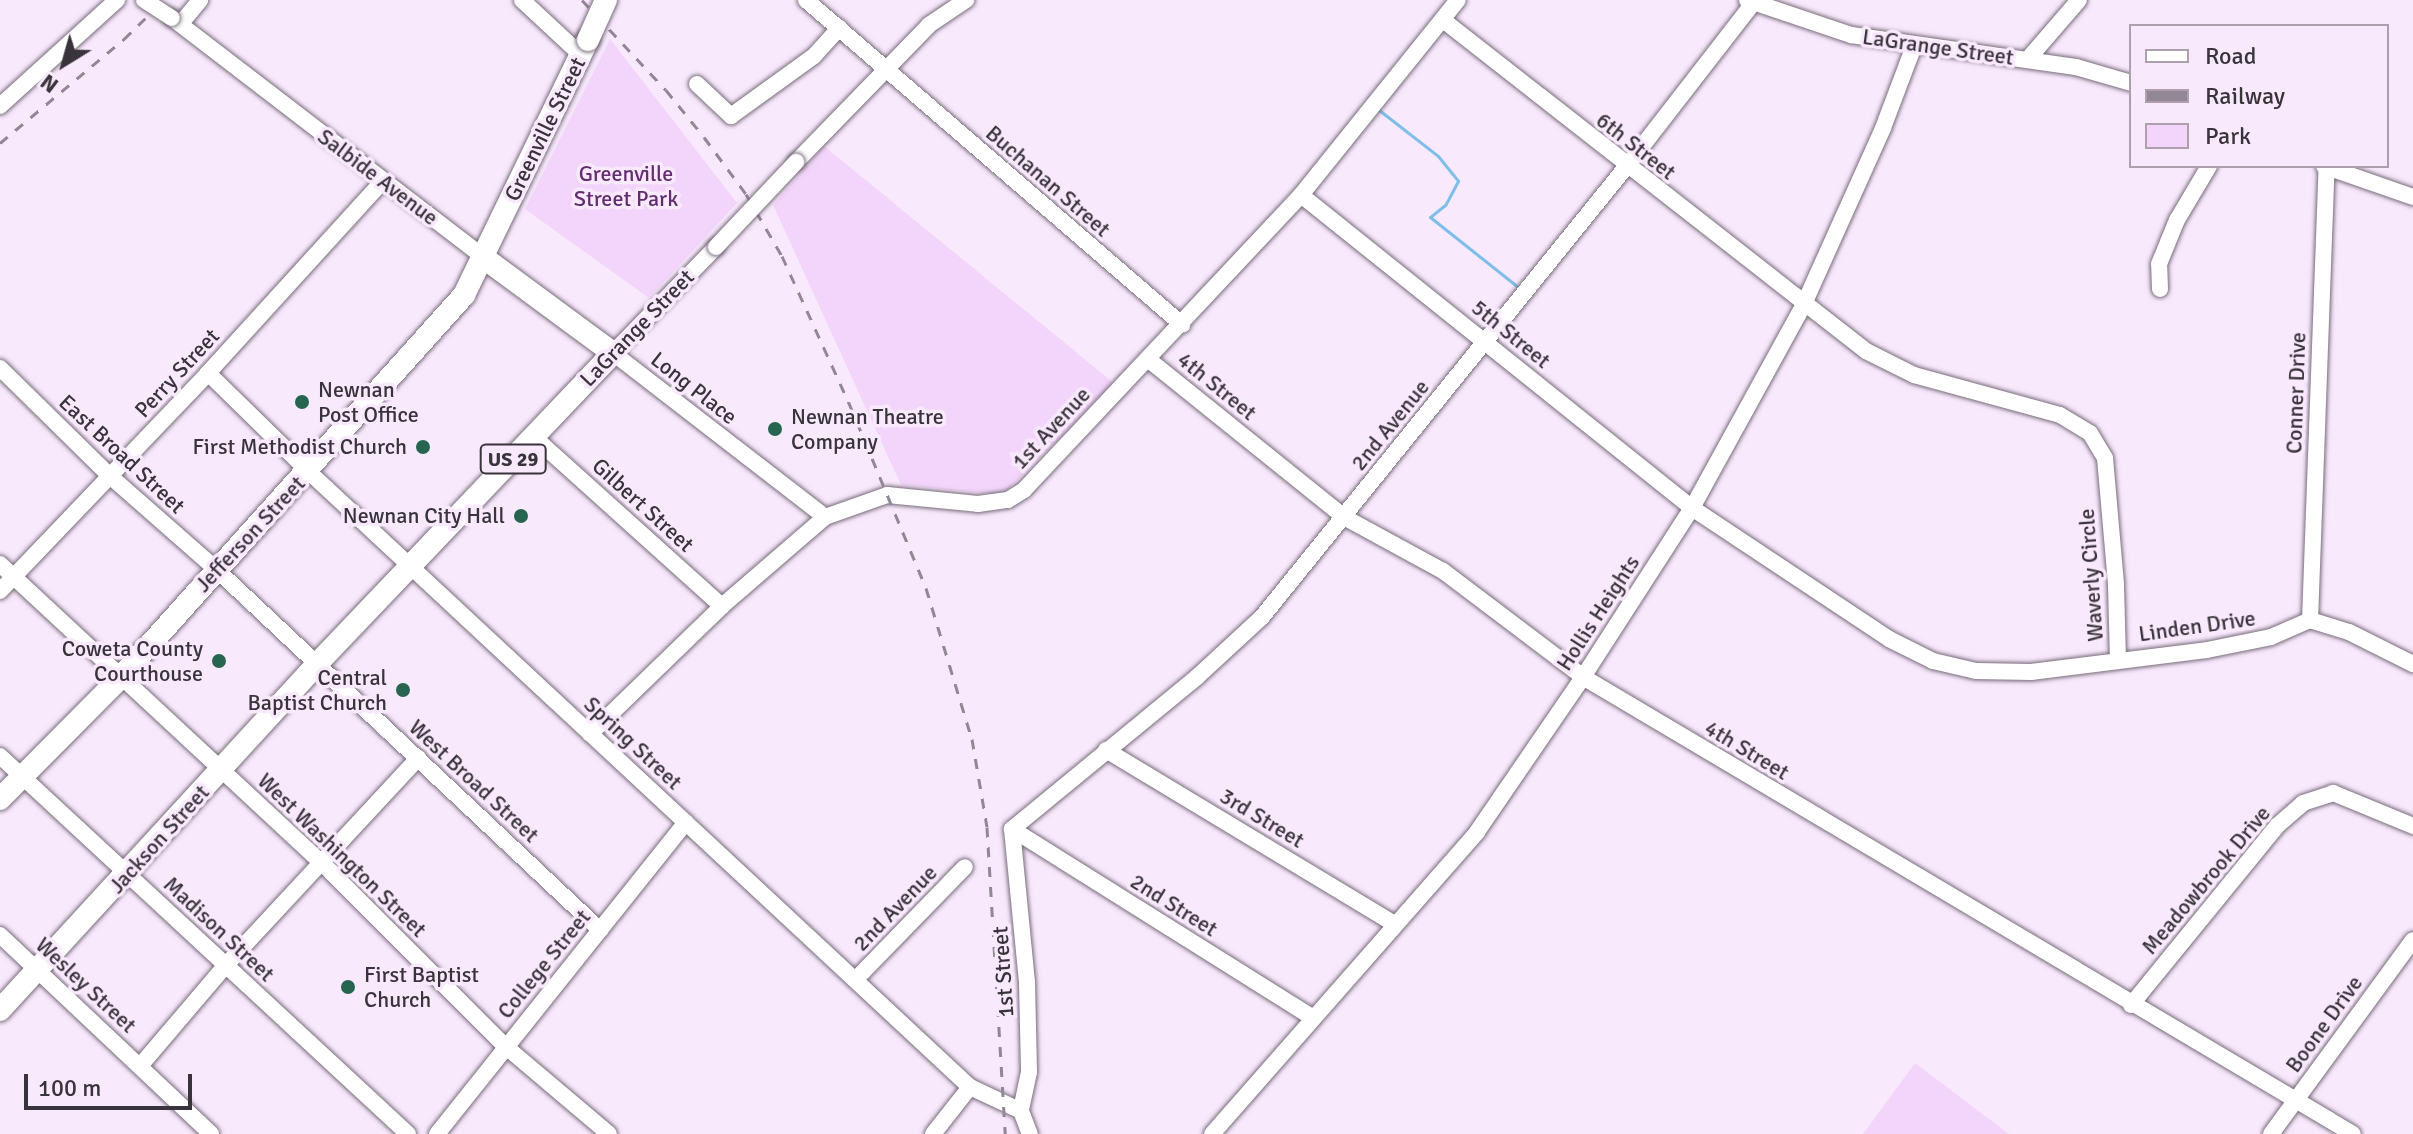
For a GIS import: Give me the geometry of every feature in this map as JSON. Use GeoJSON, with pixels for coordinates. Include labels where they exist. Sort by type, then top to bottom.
{"type":"FeatureCollection","features":[{"type":"Feature","properties":{"kind":"main road","name":"Greenville Street"},"geometry":{"type":"LineString","coordinates":[[492,263],[606,0]]}},
{"type":"Feature","properties":{"kind":"main road","name":"Jefferson Street"},"geometry":{"type":"LineString","coordinates":[[0,799],[120,678],[492,263]]}},
{"type":"Feature","properties":{"kind":"main road","name":"Salbide Avenue"},"geometry":{"type":"LineString","coordinates":[[492,263],[613,353]]}},
{"type":"Feature","properties":{"kind":"main road","name":"LaGrange Street"},"geometry":{"type":"LineString","coordinates":[[316,665],[613,353]]}},
{"type":"Feature","properties":{"kind":"main road","name":"Jackson Street"},"geometry":{"type":"LineString","coordinates":[[0,1010],[128,874],[316,665]]}},
{"type":"Feature","properties":{"kind":"street"},"geometry":{"type":"LineString","coordinates":[[0,106],[117,0]]}},
{"type":"Feature","properties":{"kind":"street","name":"Salbide Avenue"},"geometry":{"type":"LineString","coordinates":[[144,0],[177,21],[492,263]]}},
{"type":"Feature","properties":{"kind":"street"},"geometry":{"type":"LineString","coordinates":[[177,21],[200,0]]}},
{"type":"Feature","properties":{"kind":"street"},"geometry":{"type":"LineString","coordinates":[[522,0],[584,48]]}},
{"type":"Feature","properties":{"kind":"street","name":"Buchanan Street"},"geometry":{"type":"LineString","coordinates":[[806,0],[1182,325]]}},
{"type":"Feature","properties":{"kind":"street","name":"LaGrange Street"},"geometry":{"type":"LineString","coordinates":[[613,353],[929,25],[966,0]]}},
{"type":"Feature","properties":{"kind":"street","name":"1st Avenue"},"geometry":{"type":"LineString","coordinates":[[590,734],[722,606],[825,517],[887,495],[978,504],[1008,500],[1024,490],[1301,195],[1458,0]]}},
{"type":"Feature","properties":{"kind":"street"},"geometry":{"type":"LineString","coordinates":[[2028,59],[2079,0]]}},
{"type":"Feature","properties":{"kind":"street","name":"LaGrange Street"},"geometry":{"type":"LineString","coordinates":[[1750,1],[1851,35],[1914,46],[2028,59],[2100,72],[2129,82]]}},
{"type":"Feature","properties":{"kind":"street","name":"2nd Avenue"},"geometry":{"type":"LineString","coordinates":[[1012,829],[1197,677],[1262,617],[1626,167],[1750,1]]}},
{"type":"Feature","properties":{"kind":"street","name":"6th Street"},"geometry":{"type":"LineString","coordinates":[[1443,20],[1804,304]]}},
{"type":"Feature","properties":{"kind":"street"},"geometry":{"type":"LineString","coordinates":[[697,84],[731,116],[814,56],[839,28]]}},
{"type":"Feature","properties":{"kind":"street","name":"Hollis Heights"},"geometry":{"type":"LineString","coordinates":[[1212,1134],[1477,832],[1583,677],[1692,508],[1804,304],[1883,128],[1914,46]]}},
{"type":"Feature","properties":{"kind":"street"},"geometry":{"type":"LineString","coordinates":[[2160,289],[2159,264],[2177,220],[2208,168]]}},
{"type":"Feature","properties":{"kind":"street","name":"Conner Drive"},"geometry":{"type":"LineString","coordinates":[[2310,620],[2325,168]]}},
{"type":"Feature","properties":{"kind":"street"},"geometry":{"type":"LineString","coordinates":[[2328,168],[2413,197]]}},
{"type":"Feature","properties":{"kind":"street","name":"Perry Street"},"geometry":{"type":"LineString","coordinates":[[0,591],[208,373],[383,181]]}},
{"type":"Feature","properties":{"kind":"street","name":"5th Street"},"geometry":{"type":"LineString","coordinates":[[1301,195],[1692,508]]}},
{"type":"Feature","properties":{"kind":"street","name":"Waverly Circle"},"geometry":{"type":"LineString","coordinates":[[1692,508],[1889,639],[1933,661],[1976,671],[2031,672],[2118,659],[2116,585],[2105,458],[2090,433],[2060,415],[1914,375],[1866,351],[1804,304]]}},
{"type":"Feature","properties":{"kind":"street","name":"Long Place"},"geometry":{"type":"LineString","coordinates":[[613,353],[825,517]]}},
{"type":"Feature","properties":{"kind":"street","name":"4th Street"},"geometry":{"type":"LineString","coordinates":[[1149,360],[1344,517],[1443,571],[1583,677],[2353,1134]]}},
{"type":"Feature","properties":{"kind":"street","name":"East Broad Street"},"geometry":{"type":"LineString","coordinates":[[0,368],[110,476],[217,570],[316,665]]}},
{"type":"Feature","properties":{"kind":"street","name":"Spring Street"},"geometry":{"type":"LineString","coordinates":[[208,373],[308,471],[970,1087],[1021,1111]]}},
{"type":"Feature","properties":{"kind":"street","name":"Gilbert Street"},"geometry":{"type":"LineString","coordinates":[[534,437],[722,606]]}},
{"type":"Feature","properties":{"kind":"street","name":"West Washington Street"},"geometry":{"type":"LineString","coordinates":[[0,564],[322,864],[505,1046],[609,1134]]}},
{"type":"Feature","properties":{"kind":"street"},"geometry":{"type":"LineString","coordinates":[[2310,620],[2349,632],[2413,664]]}},
{"type":"Feature","properties":{"kind":"street","name":"Linden Drive"},"geometry":{"type":"LineString","coordinates":[[2118,659],[2207,650],[2271,637],[2310,620]]}},
{"type":"Feature","properties":{"kind":"street","name":"West Broad Street"},"geometry":{"type":"LineString","coordinates":[[316,665],[600,930]]}},
{"type":"Feature","properties":{"kind":"street","name":"3rd Street"},"geometry":{"type":"LineString","coordinates":[[1106,750],[1394,924]]}},
{"type":"Feature","properties":{"kind":"street","name":"Madison Street"},"geometry":{"type":"LineString","coordinates":[[0,756],[408,1134]]}},
{"type":"Feature","properties":{"kind":"street"},"geometry":{"type":"LineString","coordinates":[[140,1066],[225,966],[418,758]]}},
{"type":"Feature","properties":{"kind":"street","name":"Meadowbrook Drive"},"geometry":{"type":"LineString","coordinates":[[2131,1005],[2278,825],[2303,803],[2333,793],[2413,826]]}},
{"type":"Feature","properties":{"kind":"street","name":"College Street"},"geometry":{"type":"LineString","coordinates":[[437,1134],[686,822]]}},
{"type":"Feature","properties":{"kind":"street","name":"2nd Street"},"geometry":{"type":"LineString","coordinates":[[1012,829],[1313,1018]]}},
{"type":"Feature","properties":{"kind":"street","name":"1st Street"},"geometry":{"type":"LineString","coordinates":[[1012,829],[1027,982],[1029,1072],[1021,1111]]}},
{"type":"Feature","properties":{"kind":"street","name":"2nd Avenue"},"geometry":{"type":"LineString","coordinates":[[856,979],[965,867]]}},
{"type":"Feature","properties":{"kind":"street","name":"Wesley Street"},"geometry":{"type":"LineString","coordinates":[[0,935],[211,1134]]}},
{"type":"Feature","properties":{"kind":"street","name":"Boone Drive"},"geometry":{"type":"LineString","coordinates":[[2271,1134],[2413,940]]}},
{"type":"Feature","properties":{"kind":"street"},"geometry":{"type":"LineString","coordinates":[[933,1134],[970,1087]]}},
{"type":"Feature","properties":{"kind":"street"},"geometry":{"type":"LineString","coordinates":[[1021,1111],[1030,1134]]}},
{"type":"Feature","properties":{"kind":"green space","name":"Greenville Street Park"},"geometry":{"type":"Polygon","coordinates":[[[610,39],[737,203],[649,298],[525,209],[610,39]]]}},
{"type":"Feature","properties":{"kind":"green space"},"geometry":{"type":"Polygon","coordinates":[[[824,146],[1115,384],[1002,495],[901,485],[773,205],[824,146]]]}},
{"type":"Feature","properties":{"kind":"green space"},"geometry":{"type":"Polygon","coordinates":[[[1915,1063],[2009,1134],[1863,1134],[1915,1063]]]}},
{"type":"Feature","properties":{"kind":"waterway"},"geometry":{"type":"LineString","coordinates":[[1379,110],[1438,156],[1458,181],[1445,205],[1430,217],[1518,287]]}},
{"type":"Feature","properties":{"kind":"railway"},"geometry":{"type":"LineString","coordinates":[[0,143],[124,39],[164,0]]}},
{"type":"Feature","properties":{"kind":"railway"},"geometry":{"type":"LineString","coordinates":[[582,0],[666,90],[746,194],[782,256],[849,403],[926,588],[972,739],[987,827],[1005,1134]]}},
{"type":"Feature","properties":{"kind":"place","name":"Newnan Post Office"},"geometry":{"type":"Point","coordinates":[302,402]}},
{"type":"Feature","properties":{"kind":"place","name":"Newnan Theatre Company"},"geometry":{"type":"Point","coordinates":[775,429]}},
{"type":"Feature","properties":{"kind":"place","name":"First Methodist Church"},"geometry":{"type":"Point","coordinates":[423,447]}},
{"type":"Feature","properties":{"kind":"place","name":"Newnan City Hall"},"geometry":{"type":"Point","coordinates":[521,516]}},
{"type":"Feature","properties":{"kind":"place","name":"Coweta County Courthouse"},"geometry":{"type":"Point","coordinates":[219,661]}},
{"type":"Feature","properties":{"kind":"place","name":"Central Baptist Church"},"geometry":{"type":"Point","coordinates":[403,690]}},
{"type":"Feature","properties":{"kind":"place","name":"First Baptist Church"},"geometry":{"type":"Point","coordinates":[348,987]}}]}
